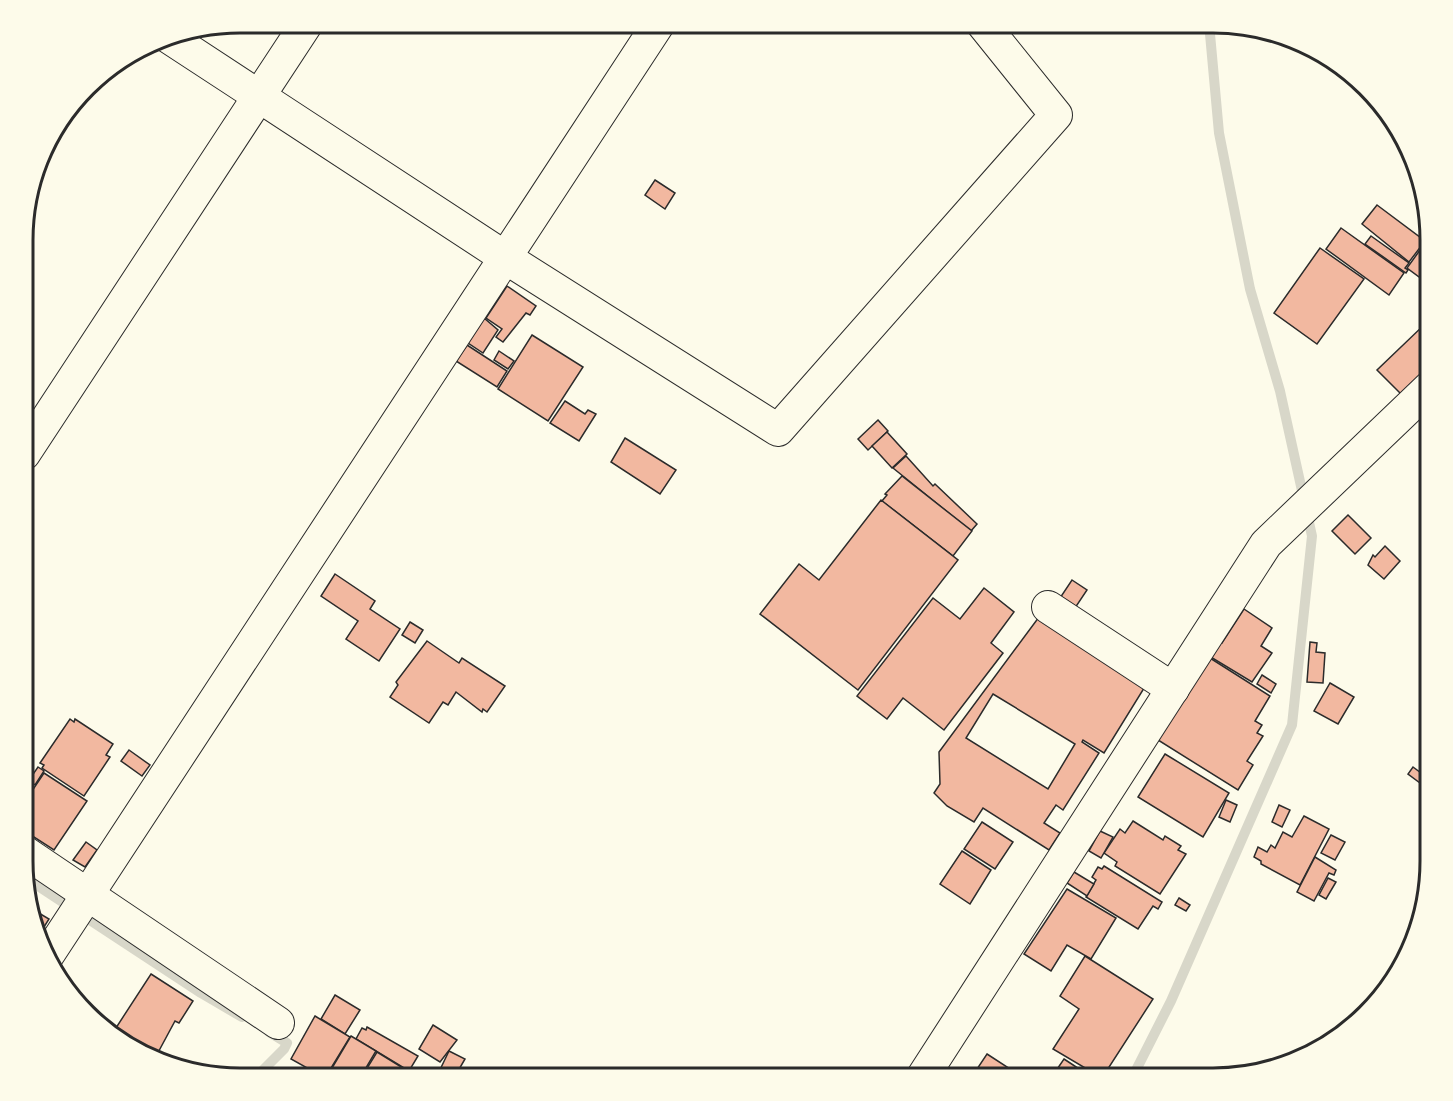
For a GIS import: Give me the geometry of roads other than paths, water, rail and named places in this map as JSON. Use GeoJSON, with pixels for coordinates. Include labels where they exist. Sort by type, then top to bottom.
{"type":"FeatureCollection","features":[{"type":"Feature","properties":{"kind":"street"},"geometry":{"type":"LineString","coordinates":[[33,440],[300,33]]}},
{"type":"Feature","properties":{"kind":"street"},"geometry":{"type":"LineString","coordinates":[[52,949],[652,33]]}},
{"type":"Feature","properties":{"kind":"street"},"geometry":{"type":"LineString","coordinates":[[177,43],[506,258],[778,430],[1056,115],[990,33]]}},
{"type":"Feature","properties":{"kind":"street"},"geometry":{"type":"LineString","coordinates":[[928,1068],[1266,544],[1420,397]]}},
{"type":"Feature","properties":{"kind":"street"},"geometry":{"type":"LineString","coordinates":[[1048,607],[1173,689]]}},
{"type":"Feature","properties":{"kind":"street"},"geometry":{"type":"LineString","coordinates":[[33,858],[278,1023]]}},
{"type":"Feature","properties":{"kind":"waterway"},"geometry":{"type":"LineString","coordinates":[[1137,1068],[1171,1001],[1292,725],[1312,536],[1280,391],[1250,289],[1219,133],[1210,33]]}},
{"type":"Feature","properties":{"kind":"waterway"},"geometry":{"type":"LineString","coordinates":[[34,883],[201,993],[242,1017]]}},
{"type":"Feature","properties":{"kind":"waterway"},"geometry":{"type":"LineString","coordinates":[[265,1068],[287,1043],[269,1032]]}}]}
